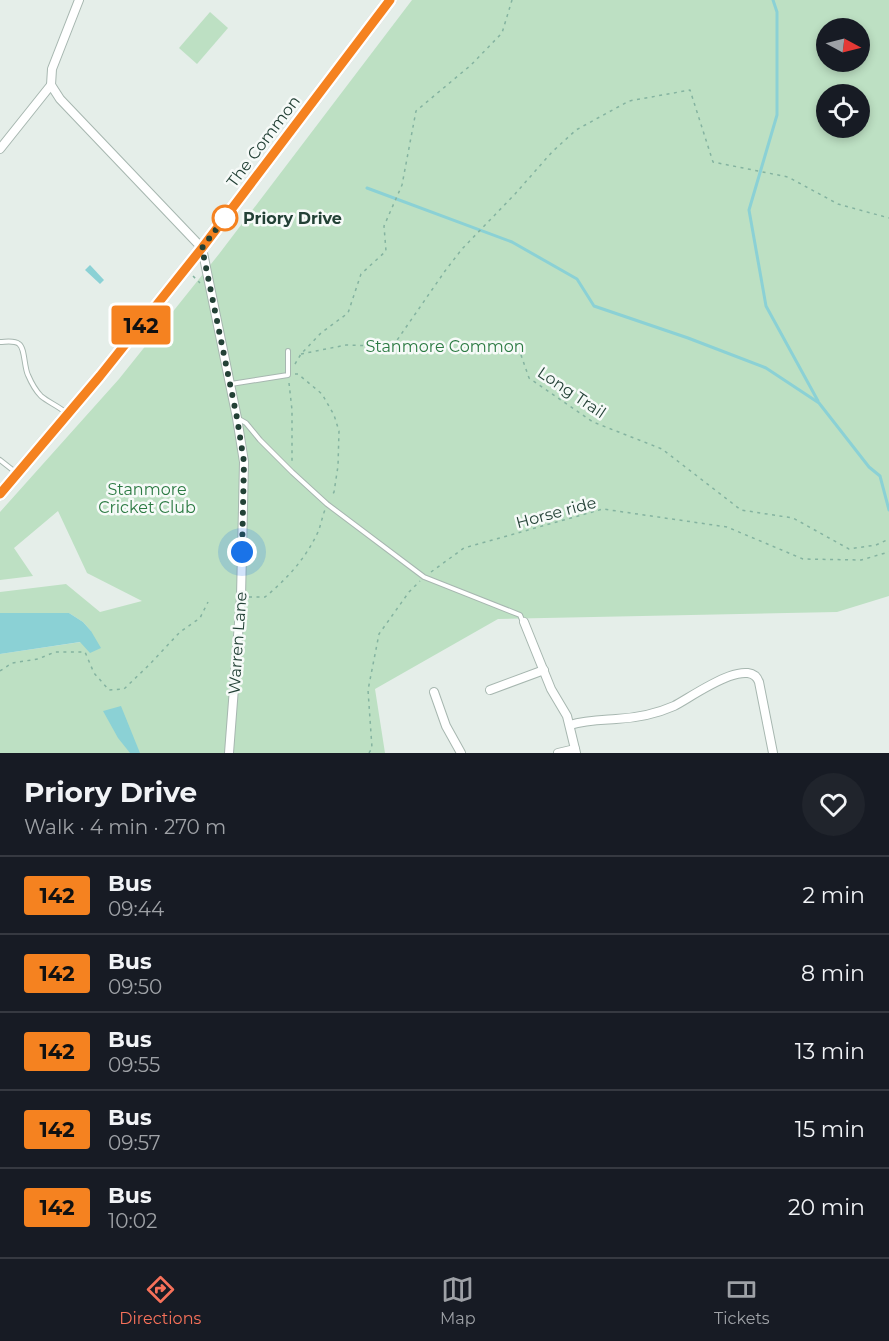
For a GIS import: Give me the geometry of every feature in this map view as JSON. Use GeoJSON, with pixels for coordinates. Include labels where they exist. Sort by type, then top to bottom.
{"type":"FeatureCollection","features":[{"type":"Feature","properties":{"kind":"main road","name":"The Common"},"geometry":{"type":"LineString","coordinates":[[0,494],[202,248],[390,0]]}},
{"type":"Feature","properties":{"kind":"street"},"geometry":{"type":"LineString","coordinates":[[0,149],[51,85],[52,69],[79,0]]}},
{"type":"Feature","properties":{"kind":"street"},"geometry":{"type":"LineString","coordinates":[[51,85],[60,99],[202,248]]}},
{"type":"Feature","properties":{"kind":"street","name":"Warren Lane"},"geometry":{"type":"LineString","coordinates":[[202,248],[244,462],[241,574],[229,753]]}},
{"type":"Feature","properties":{"kind":"street"},"geometry":{"type":"LineString","coordinates":[[524,622],[551,688],[570,725],[575,751],[558,753]]}},
{"type":"Feature","properties":{"kind":"street"},"geometry":{"type":"LineString","coordinates":[[490,690],[544,670]]}},
{"type":"Feature","properties":{"kind":"street"},"geometry":{"type":"LineString","coordinates":[[570,725],[592,720],[650,714],[675,705],[730,676],[750,673],[759,682],[773,753]]}},
{"type":"Feature","properties":{"kind":"street"},"geometry":{"type":"LineString","coordinates":[[434,692],[446,726],[460,753]]}},
{"type":"Feature","properties":{"kind":"lane"},"geometry":{"type":"LineString","coordinates":[[0,342],[18,343],[24,354],[24,365],[28,375],[41,395],[68,414]]}},
{"type":"Feature","properties":{"kind":"lane"},"geometry":{"type":"LineString","coordinates":[[230,384],[288,375],[288,351]]}},
{"type":"Feature","properties":{"kind":"lane"},"geometry":{"type":"LineString","coordinates":[[237,418],[246,423],[260,440],[327,504],[424,578],[512,611],[520,615],[524,622]]}},
{"type":"Feature","properties":{"kind":"lane"},"geometry":{"type":"LineString","coordinates":[[0,460],[17,474]]}},
{"type":"Feature","properties":{"kind":"path","name":"Long Trail"},"geometry":{"type":"LineString","coordinates":[[512,0],[502,33],[471,66],[416,111],[402,185],[384,226],[386,251],[361,274],[348,313],[321,333],[301,354],[346,345],[414,347],[495,342],[520,352],[530,378],[592,422],[662,449],[741,510],[794,518],[849,549],[876,545],[889,539]]}},
{"type":"Feature","properties":{"kind":"path"},"geometry":{"type":"LineString","coordinates":[[393,346],[462,249],[552,152],[576,130],[629,101],[690,90],[713,162],[788,177],[838,204],[889,218]]}},
{"type":"Feature","properties":{"kind":"path"},"geometry":{"type":"LineString","coordinates":[[190,273],[199,282]]}},
{"type":"Feature","properties":{"kind":"path"},"geometry":{"type":"LineString","coordinates":[[288,375],[292,410],[292,472]]}},
{"type":"Feature","properties":{"kind":"path","name":"Horse ride"},"geometry":{"type":"LineString","coordinates":[[369,753],[372,748],[368,690],[379,634],[409,592],[464,548],[603,509],[727,527],[803,559],[861,560],[889,552]]}},
{"type":"Feature","properties":{"kind":"path"},"geometry":{"type":"LineString","coordinates":[[0,671],[12,663],[38,659],[55,652],[85,652],[94,673],[109,690],[123,689],[180,632],[200,618],[208,602]]}},
{"type":"Feature","properties":{"kind":"green space","name":"Stanmore Common"},"geometry":{"type":"Polygon","coordinates":[[[412,0],[889,0],[889,596],[837,612],[498,619],[375,689],[385,753],[0,753],[0,654],[81,642],[91,631],[83,622],[69,613],[0,613],[0,592],[66,584],[100,612],[142,601],[87,573],[58,511],[14,548],[33,576],[0,580],[0,512],[119,379],[219,254],[412,0]]]}},
{"type":"Feature","properties":{"kind":"green space"},"geometry":{"type":"Polygon","coordinates":[[[210,12],[228,28],[197,64],[179,48],[210,12]]]}},
{"type":"Feature","properties":{"kind":"water"},"geometry":{"type":"Polygon","coordinates":[[[90,265],[104,280],[100,284],[85,270],[90,265]]]}},
{"type":"Feature","properties":{"kind":"water"},"geometry":{"type":"Polygon","coordinates":[[[0,613],[69,613],[83,622],[101,648],[90,653],[80,642],[0,654],[0,613]]]}},
{"type":"Feature","properties":{"kind":"water"},"geometry":{"type":"Polygon","coordinates":[[[121,706],[140,753],[130,753],[118,738],[103,711],[121,706]]]}},
{"type":"Feature","properties":{"kind":"waterway"},"geometry":{"type":"LineString","coordinates":[[773,0],[777,12],[777,115],[749,210],[766,306],[818,401]]}},
{"type":"Feature","properties":{"kind":"waterway"},"geometry":{"type":"LineString","coordinates":[[367,188],[512,242],[577,279],[594,306],[766,368],[819,403],[869,467],[880,476],[889,510]]}},
{"type":"Feature","properties":{"kind":"bus line","name":"142"},"geometry":{"type":"LineString","coordinates":[[0,494],[100,376],[202,248],[390,0]]}},
{"type":"Feature","properties":{"kind":"place","name":"Priory Drive"},"geometry":{"type":"Point","coordinates":[225,218]}},
{"type":"Feature","properties":{"kind":"route"},"geometry":{"type":"LineString","coordinates":[[225,218],[230,211],[202,248],[244,462],[242,552]]}},
{"type":"Feature","properties":{"kind":"park label","name":"Stanmore Cricket Club"},"geometry":{"type":"Point","coordinates":[147,498]}}]}
